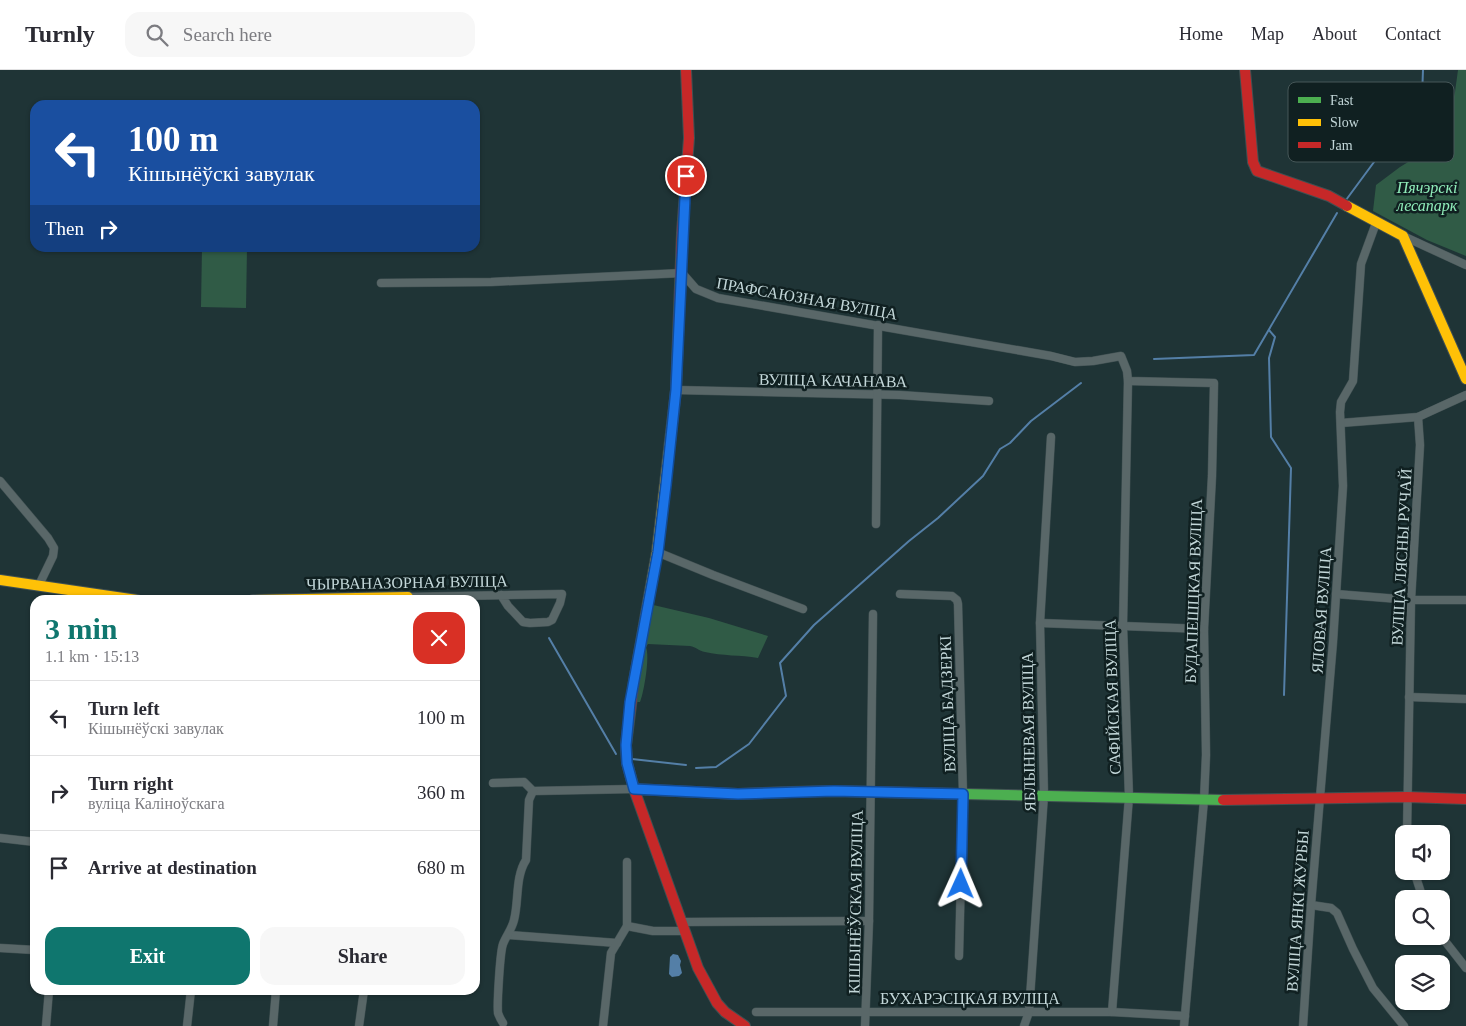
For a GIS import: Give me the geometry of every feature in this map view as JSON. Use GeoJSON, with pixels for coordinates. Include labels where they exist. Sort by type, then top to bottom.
{"type":"FeatureCollection","features":[{"type":"Feature","properties":{"kind":"street"},"geometry":{"type":"LineString","coordinates":[[686,70],[689,138],[682,233],[676,390],[658,552],[630,702],[626,745],[627,763],[634,789],[682,926],[710,991],[722,1009],[745,1026]]}},
{"type":"Feature","properties":{"kind":"street"},"geometry":{"type":"LineString","coordinates":[[1245,70],[1253,162],[1257,172],[1329,196],[1376,223],[1466,266]]}},
{"type":"Feature","properties":{"kind":"street","name":"ЯЛОВАЯ ВУЛІЦА"},"geometry":{"type":"LineString","coordinates":[[1319,799],[1325,751],[1343,486],[1341,402],[1353,381],[1361,264],[1376,223]]}},
{"type":"Feature","properties":{"kind":"street"},"geometry":{"type":"LineString","coordinates":[[1403,236],[1466,379]]}},
{"type":"Feature","properties":{"kind":"street"},"geometry":{"type":"LineString","coordinates":[[381,283],[491,282],[682,272]]}},
{"type":"Feature","properties":{"kind":"street","name":"ПРАФСАЮЗНАЯ ВУЛІЦА"},"geometry":{"type":"LineString","coordinates":[[682,272],[696,289],[718,298],[1051,356],[1075,362],[1121,356],[1127,371],[1128,381]]}},
{"type":"Feature","properties":{"kind":"street"},"geometry":{"type":"LineString","coordinates":[[876,524],[878,325]]}},
{"type":"Feature","properties":{"kind":"street","name":"БУДАПЕШЦКАЯ ВУЛІЦА"},"geometry":{"type":"LineString","coordinates":[[1128,381],[1214,383],[1212,476],[1204,629],[1206,755],[1204,800],[1184,1026]]}},
{"type":"Feature","properties":{"kind":"street","name":"САФІЙСКАЯ ВУЛІЦА"},"geometry":{"type":"LineString","coordinates":[[1112,1012],[1129,797],[1123,626],[1128,381]]}},
{"type":"Feature","properties":{"kind":"street","name":"ВУЛІЦА КАЧАНАВА"},"geometry":{"type":"LineString","coordinates":[[676,390],[900,395],[989,401]]}},
{"type":"Feature","properties":{"kind":"street"},"geometry":{"type":"LineString","coordinates":[[1341,423],[1418,417],[1466,395]]}},
{"type":"Feature","properties":{"kind":"street","name":"ВУЛІЦА ЛЯСНЫ РУЧАЙ"},"geometry":{"type":"LineString","coordinates":[[1407,825],[1412,600],[1420,446],[1418,417]]}},
{"type":"Feature","properties":{"kind":"street","name":"ЯБЛЫНЕВАЯ ВУЛІЦА"},"geometry":{"type":"LineString","coordinates":[[1024,1026],[1028,1012],[1044,795],[1040,623],[1051,437]]}},
{"type":"Feature","properties":{"kind":"street"},"geometry":{"type":"LineString","coordinates":[[0,481],[48,538],[54,548],[53,556],[39,585]]}},
{"type":"Feature","properties":{"kind":"street"},"geometry":{"type":"LineString","coordinates":[[658,552],[803,609]]}},
{"type":"Feature","properties":{"kind":"street"},"geometry":{"type":"LineString","coordinates":[[0,580],[39,585],[88,595]]}},
{"type":"Feature","properties":{"kind":"street","name":"ЧЫРВАНАЗОРНАЯ ВУЛІЦА"},"geometry":{"type":"LineString","coordinates":[[480,596],[501,595],[562,594],[552,620],[530,623],[523,622],[508,606],[501,595]]}},
{"type":"Feature","properties":{"kind":"street","name":"ВУЛІЦА БАДЗЕРКІ"},"geometry":{"type":"LineString","coordinates":[[900,594],[952,596],[957,600],[963,794],[959,956]]}},
{"type":"Feature","properties":{"kind":"street"},"geometry":{"type":"LineString","coordinates":[[1336,594],[1412,600],[1466,600]]}},
{"type":"Feature","properties":{"kind":"street","name":"КІШЫНЁЎСКАЯ ВУЛІЦА"},"geometry":{"type":"LineString","coordinates":[[865,1026],[869,921],[873,614]]}},
{"type":"Feature","properties":{"kind":"street"},"geometry":{"type":"LineString","coordinates":[[1040,623],[1204,629]]}},
{"type":"Feature","properties":{"kind":"street"},"geometry":{"type":"LineString","coordinates":[[1409,698],[1466,699]]}},
{"type":"Feature","properties":{"kind":"street"},"geometry":{"type":"LineString","coordinates":[[492,783],[524,782],[533,791],[634,789],[738,794],[796,791],[871,791],[1204,800],[1407,797],[1466,799]]}},
{"type":"Feature","properties":{"kind":"street"},"geometry":{"type":"LineString","coordinates":[[503,1023],[498,1013],[503,943],[509,934],[514,920],[521,874],[526,860],[529,800],[533,791]]}},
{"type":"Feature","properties":{"kind":"street","name":"ВУЛІЦА ЯНКІ ЖУРБЫ"},"geometry":{"type":"LineString","coordinates":[[1303,1026],[1319,799]]}},
{"type":"Feature","properties":{"kind":"street"},"geometry":{"type":"LineString","coordinates":[[0,838],[30,841]]}},
{"type":"Feature","properties":{"kind":"street"},"geometry":{"type":"LineString","coordinates":[[603,1026],[612,953],[627,926],[627,862]]}},
{"type":"Feature","properties":{"kind":"street"},"geometry":{"type":"LineString","coordinates":[[1311,905],[1331,908],[1336,913],[1373,988],[1404,1026]]}},
{"type":"Feature","properties":{"kind":"street"},"geometry":{"type":"LineString","coordinates":[[627,926],[653,931],[682,926],[869,921]]}},
{"type":"Feature","properties":{"kind":"street"},"geometry":{"type":"LineString","coordinates":[[509,934],[617,942]]}},
{"type":"Feature","properties":{"kind":"street"},"geometry":{"type":"LineString","coordinates":[[1448,945],[1466,968]]}},
{"type":"Feature","properties":{"kind":"street"},"geometry":{"type":"LineString","coordinates":[[0,948],[30,950]]}},
{"type":"Feature","properties":{"kind":"street"},"geometry":{"type":"LineString","coordinates":[[46,1026],[49,995]]}},
{"type":"Feature","properties":{"kind":"street"},"geometry":{"type":"LineString","coordinates":[[187,1026],[190,995]]}},
{"type":"Feature","properties":{"kind":"street"},"geometry":{"type":"LineString","coordinates":[[273,1026],[276,995]]}},
{"type":"Feature","properties":{"kind":"street"},"geometry":{"type":"LineString","coordinates":[[359,1026],[363,995]]}},
{"type":"Feature","properties":{"kind":"street","name":"БУХАРЭСЦКАЯ ВУЛІЦА"},"geometry":{"type":"LineString","coordinates":[[756,1012],[1112,1012],[1185,1016]]}},
{"type":"Feature","properties":{"kind":"green space","name":"Пячэрскі лесапарк"},"geometry":{"type":"Polygon","coordinates":[[[1458,70],[1466,70],[1466,256],[1427,240],[1373,211],[1376,185],[1408,162],[1454,162],[1455,92],[1458,70]]]}},
{"type":"Feature","properties":{"kind":"green space"},"geometry":{"type":"Polygon","coordinates":[[[202,252],[247,252],[246,308],[201,307],[202,252]]]}},
{"type":"Feature","properties":{"kind":"green space"},"geometry":{"type":"Polygon","coordinates":[[[649,604],[709,618],[768,636],[758,658],[711,653],[690,646],[648,644],[646,647],[647,666],[643,691],[640,702],[634,702],[649,604]]]}},
{"type":"Feature","properties":{"kind":"water"},"geometry":{"type":"Polygon","coordinates":[[[673,954],[678,955],[681,961],[682,973],[679,976],[672,977],[669,974],[670,957],[673,954]]]}},
{"type":"Feature","properties":{"kind":"waterway"},"geometry":{"type":"LineString","coordinates":[[1423,70],[1423,82]]}},
{"type":"Feature","properties":{"kind":"waterway"},"geometry":{"type":"LineString","coordinates":[[1346,200],[1374,162]]}},
{"type":"Feature","properties":{"kind":"waterway"},"geometry":{"type":"LineString","coordinates":[[1154,359],[1254,355],[1337,213]]}},
{"type":"Feature","properties":{"kind":"waterway"},"geometry":{"type":"LineString","coordinates":[[1269,330],[1275,337],[1269,358],[1271,437],[1291,468],[1284,695]]}},
{"type":"Feature","properties":{"kind":"waterway"},"geometry":{"type":"LineString","coordinates":[[696,768],[716,767],[749,744],[786,696],[780,663],[814,625],[909,541],[938,518],[983,476],[1000,449],[1010,443],[1031,421],[1081,383]]}},
{"type":"Feature","properties":{"kind":"waterway"},"geometry":{"type":"LineString","coordinates":[[549,638],[616,754]]}},
{"type":"Feature","properties":{"kind":"waterway"},"geometry":{"type":"LineString","coordinates":[[632,759],[686,765]]}},
{"type":"Feature","properties":{"kind":"traffic: fast"},"geometry":{"type":"LineString","coordinates":[[790,792],[834,791],[1223,800]]}},
{"type":"Feature","properties":{"kind":"traffic: slow"},"geometry":{"type":"LineString","coordinates":[[1347,206],[1403,236],[1466,379]]}},
{"type":"Feature","properties":{"kind":"traffic: slow"},"geometry":{"type":"LineString","coordinates":[[634,681],[657,552],[676,390],[677,363]]}},
{"type":"Feature","properties":{"kind":"traffic: slow"},"geometry":{"type":"LineString","coordinates":[[0,580],[103,595]]}},
{"type":"Feature","properties":{"kind":"traffic: jam"},"geometry":{"type":"LineString","coordinates":[[677,363],[682,233],[689,138],[686,70]]}},
{"type":"Feature","properties":{"kind":"traffic: jam"},"geometry":{"type":"LineString","coordinates":[[1245,70],[1253,162],[1257,171],[1329,196],[1347,206]]}},
{"type":"Feature","properties":{"kind":"traffic: jam"},"geometry":{"type":"LineString","coordinates":[[634,681],[626,745],[627,763],[634,789],[698,968],[717,1003],[725,1012],[745,1026]]}},
{"type":"Feature","properties":{"kind":"traffic: jam"},"geometry":{"type":"LineString","coordinates":[[634,789],[738,794],[790,792]]}},
{"type":"Feature","properties":{"kind":"traffic: jam"},"geometry":{"type":"LineString","coordinates":[[1223,800],[1407,797],[1466,799]]}},
{"type":"Feature","properties":{"kind":"route"},"geometry":{"type":"LineString","coordinates":[[686,176],[676,390],[666,485],[658,552],[630,702],[626,745],[627,763],[634,789],[738,794],[834,791],[963,794],[961,884]]}}]}
